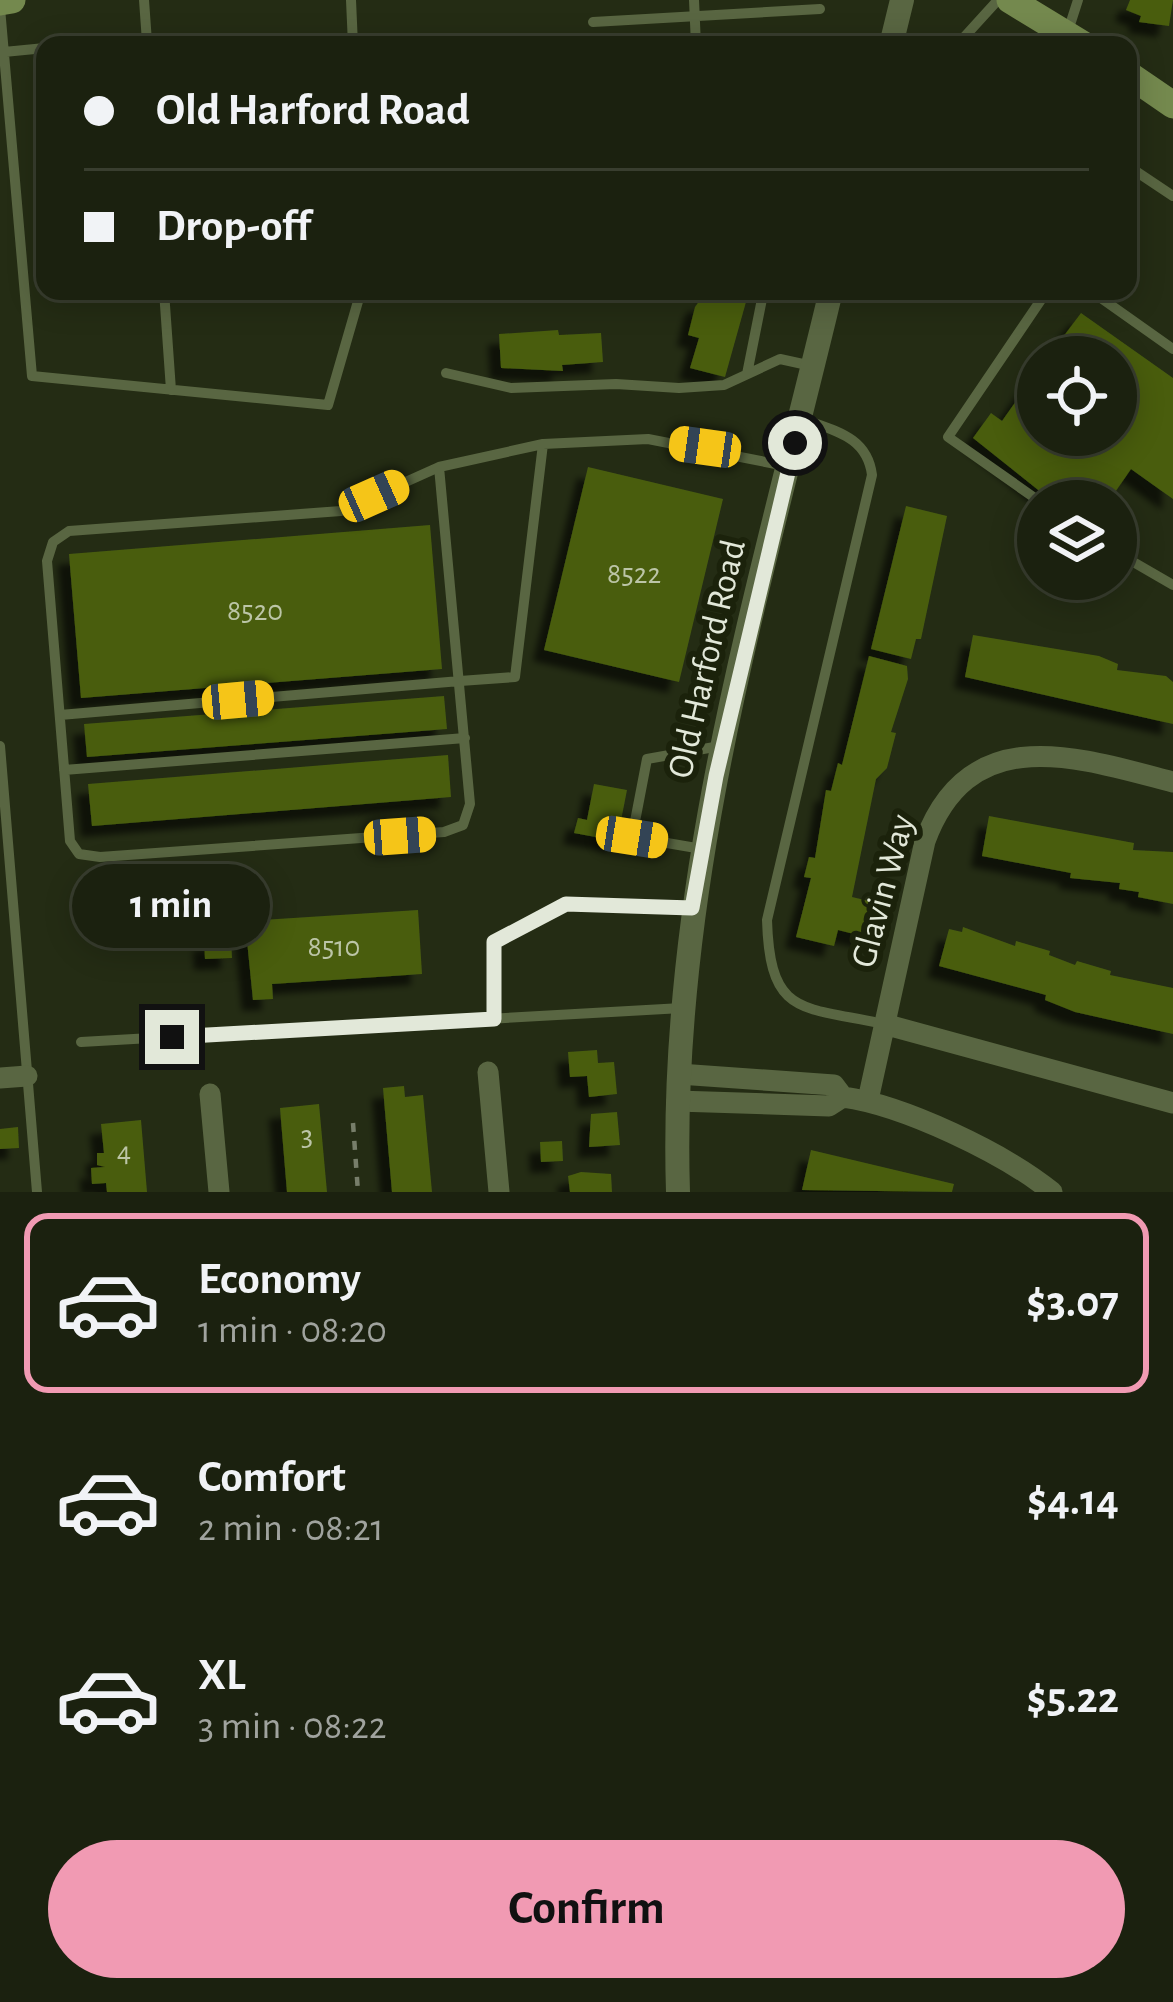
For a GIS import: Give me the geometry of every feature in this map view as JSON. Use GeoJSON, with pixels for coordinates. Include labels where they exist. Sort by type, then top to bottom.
{"type":"FeatureCollection","features":[{"type":"Feature","properties":{"kind":"main road"},"geometry":{"type":"LineString","coordinates":[[0,5],[12,0]]}},
{"type":"Feature","properties":{"kind":"main road"},"geometry":{"type":"LineString","coordinates":[[1010,0],[1064,36]]}},
{"type":"Feature","properties":{"kind":"main road"},"geometry":{"type":"LineString","coordinates":[[1137,80],[1173,105]]}},
{"type":"Feature","properties":{"kind":"street"},"geometry":{"type":"LineString","coordinates":[[895,36],[902,0]]}},
{"type":"Feature","properties":{"kind":"street","name":"Old Harford Road"},"geometry":{"type":"LineString","coordinates":[[678,1192],[682,1008],[702,848],[829,300]]}},
{"type":"Feature","properties":{"kind":"street","name":"Glavin Way"},"geometry":{"type":"LineString","coordinates":[[868,1100],[926,841],[941,802],[954,788],[994,764],[1043,755],[1173,782]]}},
{"type":"Feature","properties":{"kind":"street"},"geometry":{"type":"LineString","coordinates":[[884,1024],[1173,1103]]}},
{"type":"Feature","properties":{"kind":"street"},"geometry":{"type":"LineString","coordinates":[[488,1072],[499,1192]]}},
{"type":"Feature","properties":{"kind":"street"},"geometry":{"type":"LineString","coordinates":[[679,1074],[834,1084],[843,1097]]}},
{"type":"Feature","properties":{"kind":"street"},"geometry":{"type":"LineString","coordinates":[[0,1078],[27,1076]]}},
{"type":"Feature","properties":{"kind":"street"},"geometry":{"type":"LineString","coordinates":[[210,1094],[219,1192]]}},
{"type":"Feature","properties":{"kind":"street"},"geometry":{"type":"LineString","coordinates":[[677,1101],[829,1106],[843,1097],[868,1100],[961,1139],[1052,1192]]}},
{"type":"Feature","properties":{"kind":"lane"},"geometry":{"type":"LineString","coordinates":[[144,0],[147,36]]}},
{"type":"Feature","properties":{"kind":"lane"},"geometry":{"type":"LineString","coordinates":[[351,0],[353,36]]}},
{"type":"Feature","properties":{"kind":"lane"},"geometry":{"type":"LineString","coordinates":[[694,0],[695,36]]}},
{"type":"Feature","properties":{"kind":"lane"},"geometry":{"type":"LineString","coordinates":[[965,36],[998,0]]}},
{"type":"Feature","properties":{"kind":"lane"},"geometry":{"type":"LineString","coordinates":[[1072,36],[1078,0]]}},
{"type":"Feature","properties":{"kind":"lane"},"geometry":{"type":"LineString","coordinates":[[0,5],[32,376],[328,405],[358,300]]}},
{"type":"Feature","properties":{"kind":"lane"},"geometry":{"type":"LineString","coordinates":[[592,22],[820,9]]}},
{"type":"Feature","properties":{"kind":"lane"},"geometry":{"type":"LineString","coordinates":[[4,52],[36,49]]}},
{"type":"Feature","properties":{"kind":"lane"},"geometry":{"type":"LineString","coordinates":[[1137,172],[1173,196]]}},
{"type":"Feature","properties":{"kind":"lane"},"geometry":{"type":"LineString","coordinates":[[165,300],[171,390]]}},
{"type":"Feature","properties":{"kind":"lane"},"geometry":{"type":"LineString","coordinates":[[747,374],[762,300]]}},
{"type":"Feature","properties":{"kind":"lane"},"geometry":{"type":"LineString","coordinates":[[1017,485],[948,437],[1041,300]]}},
{"type":"Feature","properties":{"kind":"lane"},"geometry":{"type":"LineString","coordinates":[[1104,300],[1173,349]]}},
{"type":"Feature","properties":{"kind":"lane"},"geometry":{"type":"LineString","coordinates":[[446,373],[511,388],[616,383],[679,388],[724,385],[780,358],[813,367]]}},
{"type":"Feature","properties":{"kind":"lane"},"geometry":{"type":"LineString","coordinates":[[801,418],[853,438],[865,450],[872,476],[767,920],[768,954],[772,978],[788,999],[884,1024]]}},
{"type":"Feature","properties":{"kind":"lane"},"geometry":{"type":"LineString","coordinates":[[439,467],[470,804],[463,825],[444,832],[100,857],[79,854],[70,841],[47,561],[52,542],[69,531],[341,511],[439,467],[542,444],[648,440],[789,467]]}},
{"type":"Feature","properties":{"kind":"lane"},"geometry":{"type":"LineString","coordinates":[[60,715],[514,676],[542,444]]}},
{"type":"Feature","properties":{"kind":"lane"},"geometry":{"type":"LineString","coordinates":[[1137,564],[1173,585]]}},
{"type":"Feature","properties":{"kind":"lane"},"geometry":{"type":"LineString","coordinates":[[64,770],[465,738]]}},
{"type":"Feature","properties":{"kind":"lane"},"geometry":{"type":"LineString","coordinates":[[702,848],[632,837],[647,759],[723,745]]}},
{"type":"Feature","properties":{"kind":"lane"},"geometry":{"type":"LineString","coordinates":[[0,746],[37,1192]]}},
{"type":"Feature","properties":{"kind":"lane"},"geometry":{"type":"LineString","coordinates":[[494,1019],[494,942],[566,904],[692,908]]}},
{"type":"Feature","properties":{"kind":"lane"},"geometry":{"type":"LineString","coordinates":[[81,1042],[682,1008]]}},
{"type":"Feature","properties":{"kind":"path"},"geometry":{"type":"LineString","coordinates":[[352,1124],[358,1192]]}},
{"type":"Feature","properties":{"kind":"building"},"geometry":{"type":"Polygon","coordinates":[[[1130,0],[1173,0],[1169,26],[1139,22],[1141,16],[1126,10],[1130,0]]]}},
{"type":"Feature","properties":{"kind":"building"},"geometry":{"type":"Polygon","coordinates":[[[700,300],[746,302],[725,377],[690,368],[699,338],[688,335],[695,307],[700,300]]]}},
{"type":"Feature","properties":{"kind":"building"},"geometry":{"type":"Polygon","coordinates":[[[1081,313],[1114,336],[1064,336],[1081,313]]]}},
{"type":"Feature","properties":{"kind":"building"},"geometry":{"type":"Polygon","coordinates":[[[558,330],[559,335],[601,333],[603,362],[562,365],[563,371],[501,368],[499,334],[558,330]]]}},
{"type":"Feature","properties":{"kind":"building"},"geometry":{"type":"Polygon","coordinates":[[[1137,353],[1173,378],[1173,499],[1131,469],[1123,480],[1026,480],[973,438],[991,413],[1002,421],[1017,400],[1017,456],[1137,456],[1137,353]]]}},
{"type":"Feature","properties":{"kind":"building"},"geometry":{"type":"Polygon","coordinates":[[[588,467],[723,499],[679,682],[544,650],[588,467]]]}},
{"type":"Feature","properties":{"kind":"building"},"geometry":{"type":"Polygon","coordinates":[[[906,506],[947,516],[921,639],[916,639],[911,659],[871,649],[906,506]]]}},
{"type":"Feature","properties":{"kind":"building"},"geometry":{"type":"Polygon","coordinates":[[[430,525],[442,669],[81,698],[69,554],[430,525]]]}},
{"type":"Feature","properties":{"kind":"building"},"geometry":{"type":"Polygon","coordinates":[[[973,635],[1099,656],[1118,664],[1117,670],[1166,676],[1173,682],[1173,724],[965,677],[973,635]]]}},
{"type":"Feature","properties":{"kind":"building"},"geometry":{"type":"Polygon","coordinates":[[[869,656],[907,666],[908,679],[891,732],[896,733],[887,768],[876,779],[852,897],[886,905],[878,940],[838,930],[834,946],[796,937],[811,878],[804,877],[809,857],[815,858],[826,790],[831,791],[838,763],[842,765],[869,656]]]}},
{"type":"Feature","properties":{"kind":"building"},"geometry":{"type":"Polygon","coordinates":[[[444,696],[447,729],[87,757],[84,724],[444,696]]]}},
{"type":"Feature","properties":{"kind":"building"},"geometry":{"type":"Polygon","coordinates":[[[448,755],[451,797],[92,826],[88,784],[448,755]]]}},
{"type":"Feature","properties":{"kind":"building"},"geometry":{"type":"Polygon","coordinates":[[[594,784],[627,790],[617,841],[574,833],[578,818],[587,820],[594,784]]]}},
{"type":"Feature","properties":{"kind":"building"},"geometry":{"type":"Polygon","coordinates":[[[989,816],[1134,843],[1133,850],[1173,852],[1173,904],[1138,897],[1139,892],[1119,889],[1120,883],[1070,878],[1071,873],[982,856],[989,816]]]}},
{"type":"Feature","properties":{"kind":"building"},"geometry":{"type":"Polygon","coordinates":[[[418,910],[422,974],[272,984],[273,999],[253,1000],[245,921],[418,910]]]}},
{"type":"Feature","properties":{"kind":"building"},"geometry":{"type":"Polygon","coordinates":[[[963,927],[1015,946],[1016,941],[1050,951],[1049,955],[1075,965],[1077,961],[1111,971],[1110,975],[1173,988],[1173,1034],[1075,1012],[1045,1000],[1046,995],[939,966],[949,929],[962,932],[963,927]]]}},
{"type":"Feature","properties":{"kind":"building"},"geometry":{"type":"Polygon","coordinates":[[[231,938],[232,958],[205,959],[204,940],[231,938]]]}},
{"type":"Feature","properties":{"kind":"building"},"geometry":{"type":"Polygon","coordinates":[[[597,1050],[598,1063],[614,1062],[617,1094],[589,1097],[587,1076],[570,1077],[568,1052],[597,1050]]]}},
{"type":"Feature","properties":{"kind":"building"},"geometry":{"type":"Polygon","coordinates":[[[404,1086],[405,1097],[423,1095],[432,1192],[392,1192],[383,1088],[404,1086]]]}},
{"type":"Feature","properties":{"kind":"building"},"geometry":{"type":"Polygon","coordinates":[[[319,1104],[327,1192],[287,1192],[280,1108],[319,1104]]]}},
{"type":"Feature","properties":{"kind":"building"},"geometry":{"type":"Polygon","coordinates":[[[617,1112],[620,1145],[589,1147],[591,1114],[617,1112]]]}},
{"type":"Feature","properties":{"kind":"building"},"geometry":{"type":"Polygon","coordinates":[[[141,1120],[147,1192],[107,1192],[106,1183],[92,1184],[91,1168],[105,1167],[97,1165],[97,1153],[104,1153],[101,1124],[141,1120]]]}},
{"type":"Feature","properties":{"kind":"building"},"geometry":{"type":"Polygon","coordinates":[[[18,1127],[19,1148],[0,1149],[0,1129],[18,1127]]]}},
{"type":"Feature","properties":{"kind":"building"},"geometry":{"type":"Polygon","coordinates":[[[562,1141],[563,1161],[541,1162],[540,1142],[562,1141]]]}},
{"type":"Feature","properties":{"kind":"building"},"geometry":{"type":"Polygon","coordinates":[[[811,1150],[954,1184],[952,1192],[802,1190],[811,1150]]]}},
{"type":"Feature","properties":{"kind":"building"},"geometry":{"type":"Polygon","coordinates":[[[611,1174],[612,1192],[570,1192],[568,1176],[611,1174]]]}},
{"type":"Feature","properties":{"kind":"route"},"geometry":{"type":"LineString","coordinates":[[172,1037],[494,1019],[494,942],[566,904],[692,908],[716,776],[795,443]]}}]}
